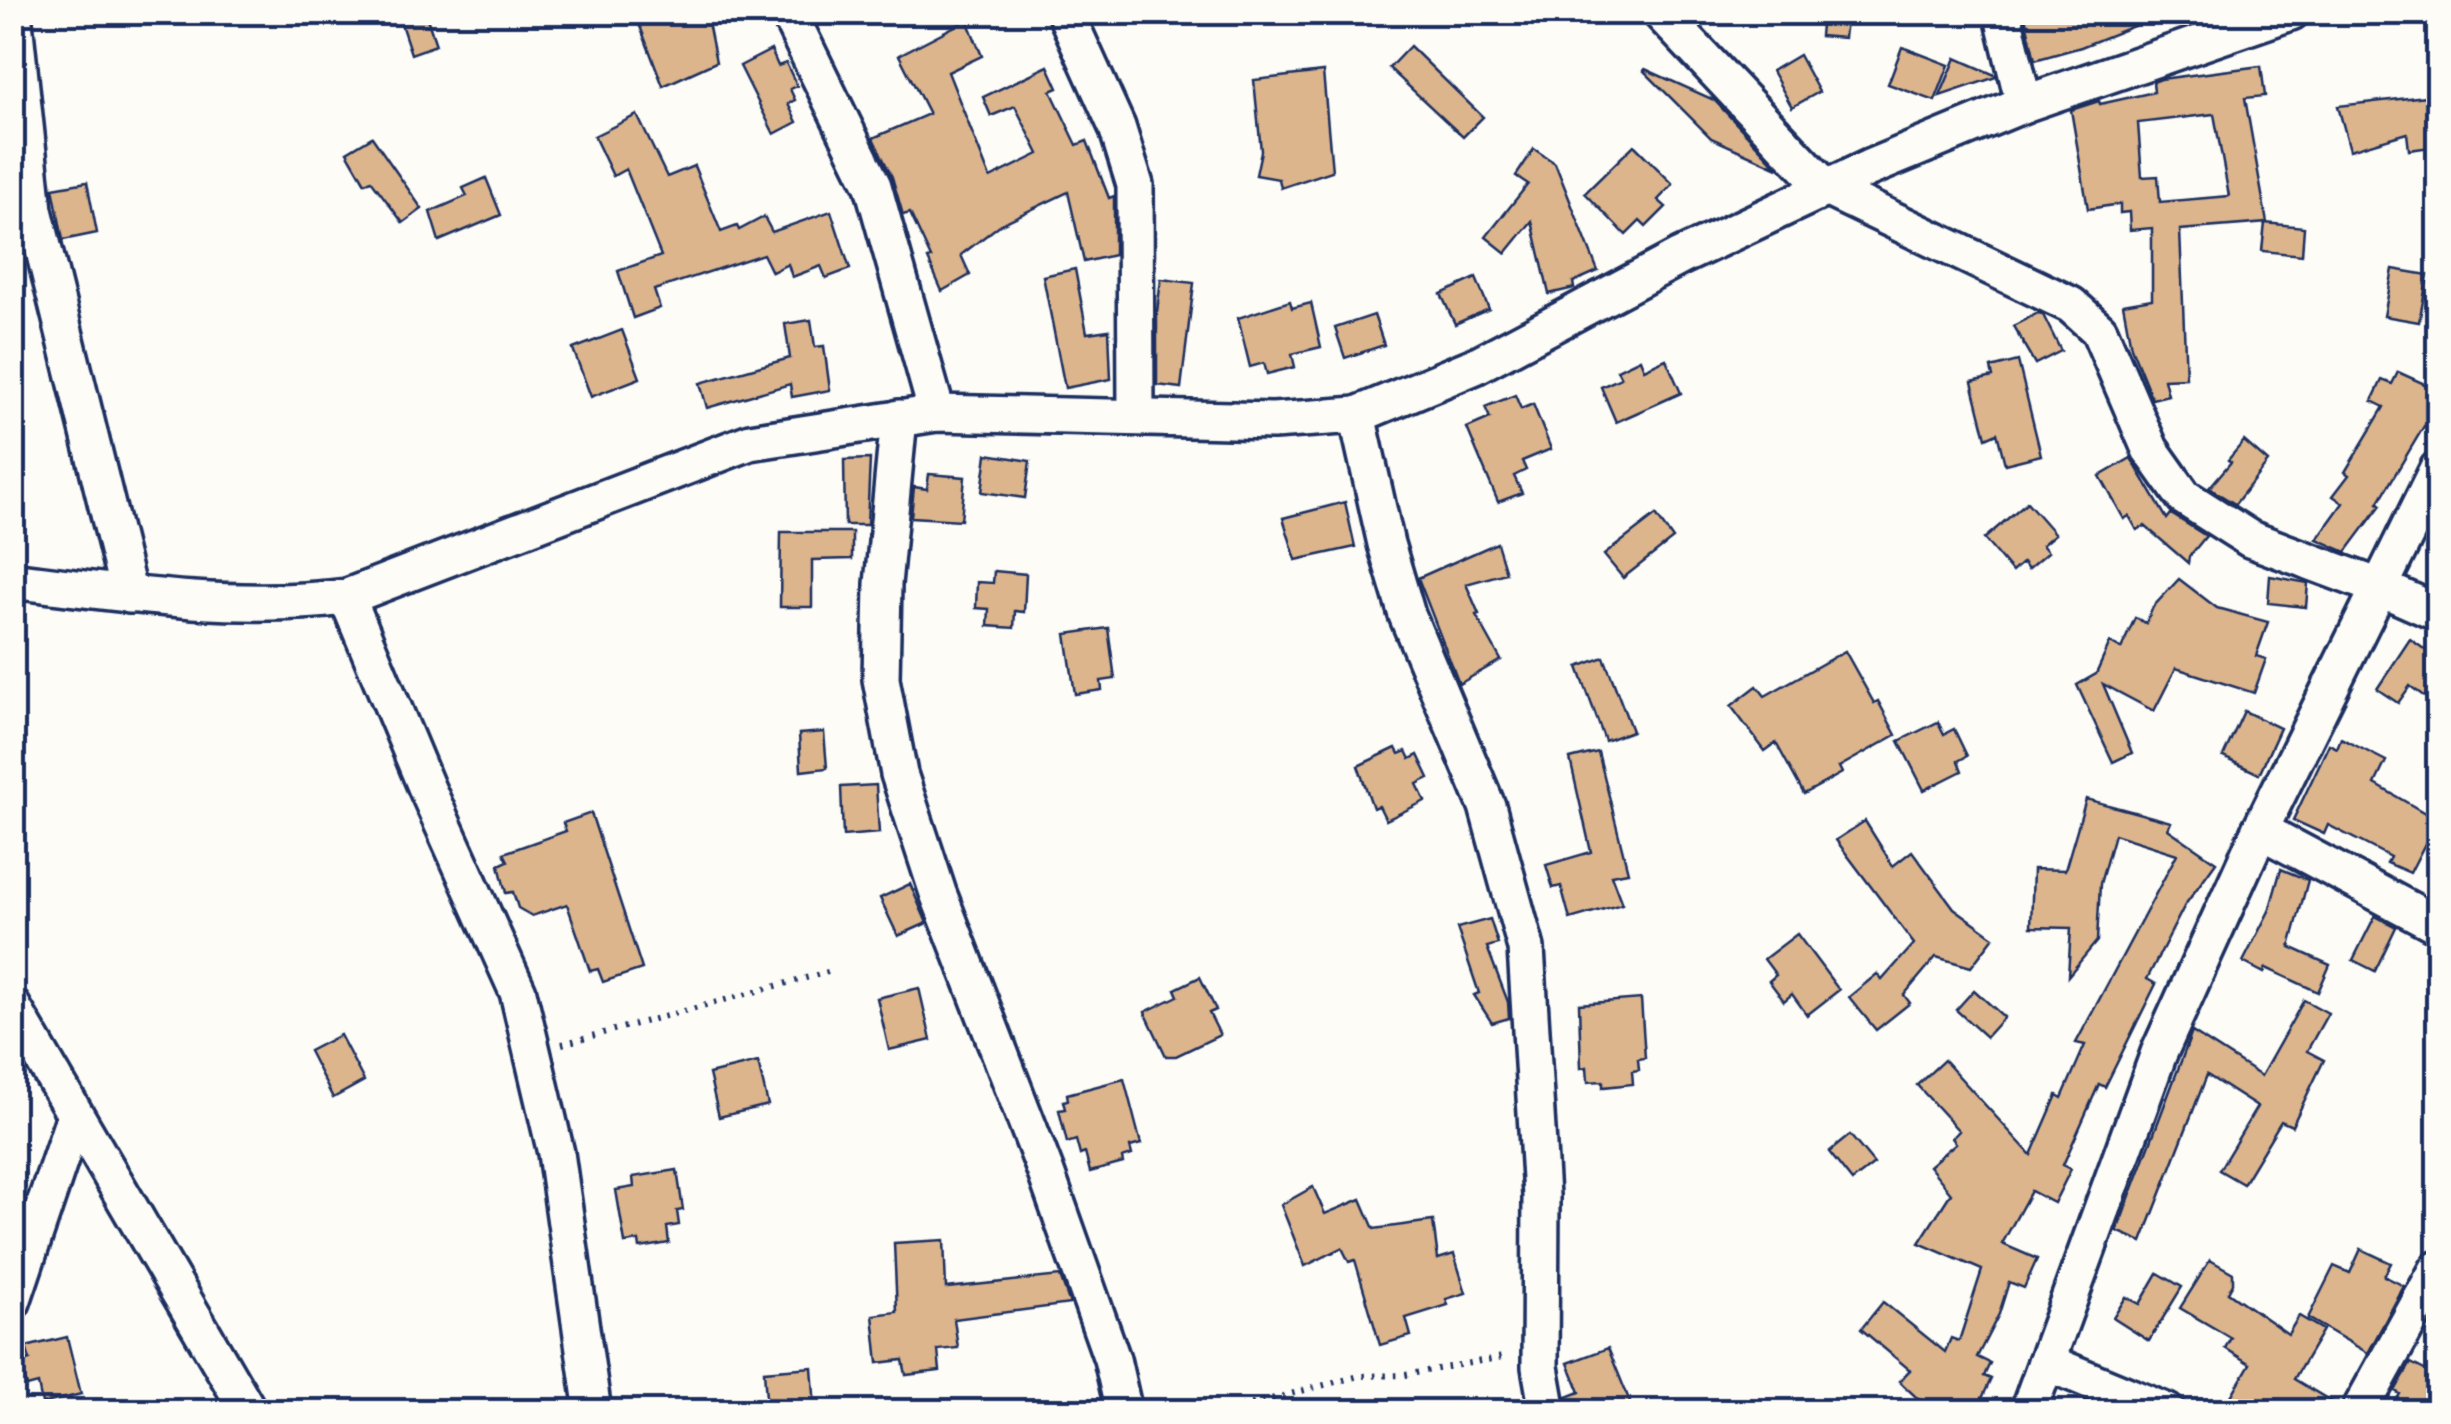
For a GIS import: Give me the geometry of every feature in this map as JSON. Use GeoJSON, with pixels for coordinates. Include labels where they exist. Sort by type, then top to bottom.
{"type":"FeatureCollection","features":[{"type":"Feature","properties":{"kind":"street"},"geometry":{"type":"LineString","coordinates":[[12,12],[34,210],[129,595]]}},
{"type":"Feature","properties":{"kind":"street"},"geometry":{"type":"LineString","coordinates":[[788,12],[873,186],[937,413]]}},
{"type":"Feature","properties":{"kind":"street"},"geometry":{"type":"LineString","coordinates":[[1065,12],[1117,127],[1135,185],[1136,417]]}},
{"type":"Feature","properties":{"kind":"street"},"geometry":{"type":"LineString","coordinates":[[1660,12],[1826,188],[2072,304],[2099,330],[2150,448],[2184,497],[2250,539],[2438,613]]}},
{"type":"Feature","properties":{"kind":"street"},"geometry":{"type":"LineString","coordinates":[[2002,12],[2024,104]]}},
{"type":"Feature","properties":{"kind":"street"},"geometry":{"type":"LineString","coordinates":[[12,580],[167,600],[308,602],[347,598],[750,442],[937,413],[1273,422],[1357,415],[1476,366],[1680,257],[1826,188],[2024,104],[2291,12]]}},
{"type":"Feature","properties":{"kind":"street"},"geometry":{"type":"LineString","coordinates":[[1357,415],[1386,544],[1407,615],[1487,806],[1526,948],[1540,1196],[1541,1349],[1548,1412]]}},
{"type":"Feature","properties":{"kind":"street"},"geometry":{"type":"LineString","coordinates":[[899,418],[883,584],[881,680],[899,774],[938,893],[1100,1325],[1124,1412]]}},
{"type":"Feature","properties":{"kind":"street"},"geometry":{"type":"LineString","coordinates":[[2028,1412],[2159,1053],[2260,830],[2438,468]]}},
{"type":"Feature","properties":{"kind":"street"},"geometry":{"type":"LineString","coordinates":[[347,598],[518,992],[556,1153],[593,1412]]}},
{"type":"Feature","properties":{"kind":"street"},"geometry":{"type":"LineString","coordinates":[[2260,830],[2438,925]]}},
{"type":"Feature","properties":{"kind":"street"},"geometry":{"type":"LineString","coordinates":[[12,1006],[249,1412]]}},
{"type":"Feature","properties":{"kind":"street"},"geometry":{"type":"LineString","coordinates":[[12,1302],[75,1114]]}},
{"type":"Feature","properties":{"kind":"street"},"geometry":{"type":"LineString","coordinates":[[2360,1412],[2438,1269]]}},
{"type":"Feature","properties":{"kind":"street"},"geometry":{"type":"LineString","coordinates":[[2046,1362],[2168,1412]]}},
{"type":"Feature","properties":{"kind":"path"},"geometry":{"type":"LineString","coordinates":[[532,1052],[828,972]]}},
{"type":"Feature","properties":{"kind":"path"},"geometry":{"type":"LineString","coordinates":[[1220,1412],[1359,1376],[1406,1376],[1541,1349]]}},
{"type":"Feature","properties":{"kind":"building"},"geometry":{"type":"Polygon","coordinates":[[[397,12],[425,12],[436,45],[411,54],[397,12]]]}},
{"type":"Feature","properties":{"kind":"building"},"geometry":{"type":"Polygon","coordinates":[[[656,12],[706,12],[716,62],[663,86],[638,21],[656,12]]]}},
{"type":"Feature","properties":{"kind":"building"},"geometry":{"type":"Polygon","coordinates":[[[1822,12],[1847,12],[1844,38],[1820,36],[1822,12]]]}},
{"type":"Feature","properties":{"kind":"building"},"geometry":{"type":"Polygon","coordinates":[[[2024,12],[2164,14],[2081,47],[2035,60],[2024,12]]]}},
{"type":"Feature","properties":{"kind":"building"},"geometry":{"type":"Polygon","coordinates":[[[967,20],[982,56],[948,72],[990,178],[1039,154],[1015,106],[991,116],[983,97],[1048,66],[1058,88],[1051,91],[1077,145],[1087,141],[1109,198],[1114,196],[1114,255],[1084,262],[1068,192],[1001,224],[961,255],[970,275],[942,291],[910,213],[903,215],[892,177],[873,138],[929,114],[899,55],[967,20]]]}},
{"type":"Feature","properties":{"kind":"building"},"geometry":{"type":"Polygon","coordinates":[[[1410,46],[1483,117],[1463,137],[1389,68],[1410,46]]]}},
{"type":"Feature","properties":{"kind":"building"},"geometry":{"type":"Polygon","coordinates":[[[1902,47],[1949,65],[1935,101],[1888,84],[1902,47]]]}},
{"type":"Feature","properties":{"kind":"building"},"geometry":{"type":"Polygon","coordinates":[[[771,50],[778,66],[786,63],[797,86],[790,89],[795,100],[788,104],[797,122],[774,134],[740,66],[771,50]]]}},
{"type":"Feature","properties":{"kind":"building"},"geometry":{"type":"Polygon","coordinates":[[[1799,55],[1819,92],[1792,107],[1772,71],[1799,55]]]}},
{"type":"Feature","properties":{"kind":"building"},"geometry":{"type":"Polygon","coordinates":[[[1956,58],[1995,75],[1996,77],[1940,96],[1956,58]]]}},
{"type":"Feature","properties":{"kind":"building"},"geometry":{"type":"Polygon","coordinates":[[[2261,66],[2265,96],[2245,98],[2267,223],[2180,230],[2186,378],[2164,379],[2168,395],[2152,399],[2131,347],[2123,304],[2152,299],[2152,228],[2130,230],[2129,212],[2120,213],[2120,204],[2088,209],[2071,110],[2154,92],[2153,82],[2261,66]],[[2214,114],[2138,123],[2142,177],[2158,176],[2160,202],[2229,196],[2214,114]]]}},
{"type":"Feature","properties":{"kind":"building"},"geometry":{"type":"Polygon","coordinates":[[[1645,69],[1714,100],[1778,168],[1711,138],[1645,69]]]}},
{"type":"Feature","properties":{"kind":"building"},"geometry":{"type":"Polygon","coordinates":[[[1323,72],[1332,171],[1281,188],[1279,179],[1256,175],[1261,151],[1254,80],[1323,72]]]}},
{"type":"Feature","properties":{"kind":"building"},"geometry":{"type":"Polygon","coordinates":[[[2435,95],[2438,146],[2409,150],[2407,133],[2350,150],[2338,106],[2435,95]]]}},
{"type":"Feature","properties":{"kind":"building"},"geometry":{"type":"Polygon","coordinates":[[[637,115],[667,177],[694,166],[721,232],[737,226],[739,230],[764,217],[772,232],[831,211],[850,269],[826,278],[821,266],[792,277],[788,264],[772,272],[763,254],[654,290],[660,308],[633,318],[618,271],[661,256],[626,169],[613,176],[594,136],[637,115]]]}},
{"type":"Feature","properties":{"kind":"building"},"geometry":{"type":"Polygon","coordinates":[[[372,137],[422,209],[403,223],[371,180],[365,183],[347,152],[372,137]]]}},
{"type":"Feature","properties":{"kind":"building"},"geometry":{"type":"Polygon","coordinates":[[[1634,145],[1673,184],[1658,200],[1666,207],[1646,227],[1640,221],[1626,235],[1585,193],[1634,145]]]}},
{"type":"Feature","properties":{"kind":"building"},"geometry":{"type":"Polygon","coordinates":[[[1534,149],[1555,163],[1598,271],[1573,282],[1574,288],[1549,294],[1532,221],[1506,253],[1486,237],[1528,184],[1516,176],[1534,149]]]}},
{"type":"Feature","properties":{"kind":"building"},"geometry":{"type":"Polygon","coordinates":[[[486,178],[501,215],[439,241],[430,212],[467,196],[463,188],[486,178]]]}},
{"type":"Feature","properties":{"kind":"building"},"geometry":{"type":"Polygon","coordinates":[[[87,182],[97,233],[63,240],[53,188],[87,182]]]}},
{"type":"Feature","properties":{"kind":"building"},"geometry":{"type":"Polygon","coordinates":[[[2265,223],[2304,227],[2302,255],[2262,251],[2265,223]]]}},
{"type":"Feature","properties":{"kind":"building"},"geometry":{"type":"Polygon","coordinates":[[[1075,269],[1087,333],[1109,330],[1111,379],[1065,388],[1043,276],[1075,269]]]}},
{"type":"Feature","properties":{"kind":"building"},"geometry":{"type":"Polygon","coordinates":[[[2393,269],[2428,275],[2419,322],[2384,316],[2393,269]]]}},
{"type":"Feature","properties":{"kind":"building"},"geometry":{"type":"Polygon","coordinates":[[[1476,278],[1489,309],[1455,324],[1441,294],[1476,278]]]}},
{"type":"Feature","properties":{"kind":"building"},"geometry":{"type":"Polygon","coordinates":[[[1161,279],[1194,283],[1181,388],[1157,385],[1161,279]]]}},
{"type":"Feature","properties":{"kind":"building"},"geometry":{"type":"Polygon","coordinates":[[[1290,301],[1292,308],[1311,303],[1321,347],[1292,354],[1295,367],[1267,374],[1264,363],[1250,367],[1238,318],[1290,301]]]}},
{"type":"Feature","properties":{"kind":"building"},"geometry":{"type":"Polygon","coordinates":[[[2038,313],[2043,315],[2061,351],[2035,364],[2013,326],[2038,313]]]}},
{"type":"Feature","properties":{"kind":"building"},"geometry":{"type":"Polygon","coordinates":[[[1374,315],[1384,345],[1345,358],[1335,328],[1374,315]]]}},
{"type":"Feature","properties":{"kind":"building"},"geometry":{"type":"Polygon","coordinates":[[[811,320],[815,347],[824,346],[830,390],[792,397],[790,384],[707,408],[700,383],[790,358],[785,324],[811,320]]]}},
{"type":"Feature","properties":{"kind":"building"},"geometry":{"type":"Polygon","coordinates":[[[622,330],[640,378],[591,397],[573,349],[622,330]]]}},
{"type":"Feature","properties":{"kind":"building"},"geometry":{"type":"Polygon","coordinates":[[[1640,359],[1644,369],[1666,359],[1681,393],[1616,422],[1601,387],[1621,378],[1617,370],[1640,359]]]}},
{"type":"Feature","properties":{"kind":"building"},"geometry":{"type":"Polygon","coordinates":[[[2018,361],[2041,455],[2005,464],[1997,433],[1986,438],[1972,382],[1993,377],[1991,368],[2018,361]]]}},
{"type":"Feature","properties":{"kind":"building"},"geometry":{"type":"Polygon","coordinates":[[[2398,372],[2438,390],[2438,432],[2424,426],[2378,503],[2381,505],[2346,552],[2317,539],[2343,503],[2333,496],[2349,475],[2345,472],[2384,407],[2372,401],[2382,380],[2392,384],[2398,372]]]}},
{"type":"Feature","properties":{"kind":"building"},"geometry":{"type":"Polygon","coordinates":[[[1515,395],[1521,409],[1533,404],[1551,449],[1522,461],[1526,470],[1514,476],[1522,493],[1498,502],[1467,428],[1490,418],[1485,407],[1515,395]]]}},
{"type":"Feature","properties":{"kind":"building"},"geometry":{"type":"Polygon","coordinates":[[[2244,441],[2268,462],[2235,504],[2209,488],[2244,441]]]}},
{"type":"Feature","properties":{"kind":"building"},"geometry":{"type":"Polygon","coordinates":[[[987,454],[1030,461],[1025,498],[982,492],[987,454]]]}},
{"type":"Feature","properties":{"kind":"building"},"geometry":{"type":"Polygon","coordinates":[[[2131,458],[2167,519],[2171,514],[2206,536],[2188,563],[2145,526],[2137,530],[2129,516],[2124,519],[2100,476],[2131,458]]]}},
{"type":"Feature","properties":{"kind":"building"},"geometry":{"type":"Polygon","coordinates":[[[870,459],[867,525],[845,525],[844,460],[870,459]]]}},
{"type":"Feature","properties":{"kind":"building"},"geometry":{"type":"Polygon","coordinates":[[[929,474],[965,477],[961,520],[911,517],[914,487],[927,489],[929,474]]]}},
{"type":"Feature","properties":{"kind":"building"},"geometry":{"type":"Polygon","coordinates":[[[1345,502],[1355,547],[1296,560],[1283,518],[1345,502]]]}},
{"type":"Feature","properties":{"kind":"building"},"geometry":{"type":"Polygon","coordinates":[[[2027,502],[2055,534],[2042,545],[2048,552],[2028,569],[2023,562],[2012,572],[1984,539],[2027,502]]]}},
{"type":"Feature","properties":{"kind":"building"},"geometry":{"type":"Polygon","coordinates":[[[1656,515],[1673,539],[1623,578],[1604,555],[1656,515]]]}},
{"type":"Feature","properties":{"kind":"building"},"geometry":{"type":"Polygon","coordinates":[[[781,532],[852,532],[852,559],[812,560],[812,607],[780,607],[781,532]]]}},
{"type":"Feature","properties":{"kind":"building"},"geometry":{"type":"Polygon","coordinates":[[[1497,543],[1506,573],[1466,584],[1479,614],[1476,615],[1501,660],[1459,684],[1418,578],[1497,543]]]}},
{"type":"Feature","properties":{"kind":"building"},"geometry":{"type":"Polygon","coordinates":[[[994,571],[1026,574],[1024,612],[1015,611],[1014,628],[988,626],[989,609],[976,608],[977,582],[993,583],[994,571]]]}},
{"type":"Feature","properties":{"kind":"building"},"geometry":{"type":"Polygon","coordinates":[[[2270,576],[2308,583],[2306,607],[2268,603],[2270,576]]]}},
{"type":"Feature","properties":{"kind":"building"},"geometry":{"type":"Polygon","coordinates":[[[2179,579],[2217,608],[2268,622],[2256,656],[2266,659],[2254,693],[2176,668],[2154,711],[2103,684],[2132,753],[2113,762],[2077,685],[2096,674],[2110,643],[2121,649],[2135,618],[2146,623],[2153,607],[2179,579]]]}},
{"type":"Feature","properties":{"kind":"building"},"geometry":{"type":"Polygon","coordinates":[[[1108,628],[1115,679],[1101,681],[1102,690],[1075,694],[1066,634],[1108,628]]]}},
{"type":"Feature","properties":{"kind":"building"},"geometry":{"type":"Polygon","coordinates":[[[2410,639],[2438,659],[2438,677],[2425,697],[2410,686],[2398,703],[2377,689],[2410,639]]]}},
{"type":"Feature","properties":{"kind":"building"},"geometry":{"type":"Polygon","coordinates":[[[1845,651],[1896,735],[1839,767],[1842,773],[1804,794],[1776,743],[1765,751],[1731,706],[1757,686],[1765,696],[1845,651]]]}},
{"type":"Feature","properties":{"kind":"building"},"geometry":{"type":"Polygon","coordinates":[[[1604,657],[1632,731],[1605,741],[1578,667],[1604,657]]]}},
{"type":"Feature","properties":{"kind":"building"},"geometry":{"type":"Polygon","coordinates":[[[2244,711],[2280,728],[2259,774],[2223,757],[2244,711]]]}},
{"type":"Feature","properties":{"kind":"building"},"geometry":{"type":"Polygon","coordinates":[[[1938,722],[1944,734],[1954,729],[1967,756],[1958,761],[1962,771],[1924,790],[1899,741],[1938,722]]]}},
{"type":"Feature","properties":{"kind":"building"},"geometry":{"type":"Polygon","coordinates":[[[824,732],[827,768],[801,771],[799,734],[824,732]]]}},
{"type":"Feature","properties":{"kind":"building"},"geometry":{"type":"Polygon","coordinates":[[[2341,738],[2386,761],[2375,784],[2437,820],[2410,873],[2387,863],[2390,857],[2328,825],[2324,834],[2293,820],[2329,744],[2337,748],[2341,738]]]}},
{"type":"Feature","properties":{"kind":"building"},"geometry":{"type":"Polygon","coordinates":[[[1396,748],[1399,754],[1406,751],[1410,759],[1418,755],[1429,778],[1417,784],[1425,801],[1386,820],[1379,806],[1373,808],[1358,766],[1396,748]]]}},
{"type":"Feature","properties":{"kind":"building"},"geometry":{"type":"Polygon","coordinates":[[[1598,752],[1628,872],[1611,875],[1622,904],[1570,919],[1561,886],[1553,888],[1546,865],[1591,852],[1570,759],[1598,752]]]}},
{"type":"Feature","properties":{"kind":"building"},"geometry":{"type":"Polygon","coordinates":[[[876,785],[879,833],[843,836],[841,787],[876,785]]]}},
{"type":"Feature","properties":{"kind":"building"},"geometry":{"type":"Polygon","coordinates":[[[2086,799],[2171,822],[2168,829],[2216,862],[2185,905],[2147,979],[2156,984],[2105,1087],[2099,1084],[2063,1165],[2071,1169],[2054,1203],[2031,1191],[2002,1244],[2037,1259],[2024,1288],[2009,1282],[1999,1314],[1977,1357],[1990,1363],[1984,1376],[1991,1379],[1978,1407],[1969,1403],[1965,1412],[1948,1412],[1916,1397],[1899,1381],[1910,1370],[1861,1329],[1883,1302],[1945,1352],[1951,1338],[1959,1341],[1982,1270],[1919,1243],[1951,1193],[1929,1166],[1956,1143],[1952,1138],[1959,1131],[1917,1085],[1944,1060],[2031,1155],[2057,1095],[2062,1098],[2085,1045],[2076,1043],[2177,854],[2114,834],[2100,884],[2097,941],[2068,976],[2071,928],[2031,927],[2033,869],[2065,870],[2086,799]]]}},
{"type":"Feature","properties":{"kind":"building"},"geometry":{"type":"Polygon","coordinates":[[[591,813],[642,969],[603,982],[598,969],[590,971],[567,904],[532,916],[518,908],[513,892],[506,893],[499,865],[508,861],[504,853],[566,831],[563,823],[591,813]]]}},
{"type":"Feature","properties":{"kind":"building"},"geometry":{"type":"Polygon","coordinates":[[[1865,821],[1893,866],[1912,851],[1954,908],[1994,937],[1971,967],[1936,957],[1904,995],[1910,1003],[1876,1030],[1849,997],[1877,974],[1882,980],[1914,944],[1836,840],[1865,821]]]}},
{"type":"Feature","properties":{"kind":"building"},"geometry":{"type":"Polygon","coordinates":[[[2281,869],[2308,880],[2290,947],[2330,965],[2318,992],[2243,962],[2269,911],[2281,869]]]}},
{"type":"Feature","properties":{"kind":"building"},"geometry":{"type":"Polygon","coordinates":[[[910,884],[927,923],[898,936],[880,898],[910,884]]]}},
{"type":"Feature","properties":{"kind":"building"},"geometry":{"type":"Polygon","coordinates":[[[2375,916],[2396,927],[2375,971],[2353,960],[2375,916]]]}},
{"type":"Feature","properties":{"kind":"building"},"geometry":{"type":"Polygon","coordinates":[[[1490,919],[1498,944],[1487,947],[1508,1002],[1509,1018],[1492,1023],[1474,995],[1479,993],[1457,928],[1490,919]]]}},
{"type":"Feature","properties":{"kind":"building"},"geometry":{"type":"Polygon","coordinates":[[[1797,934],[1839,990],[1807,1015],[1792,994],[1784,1001],[1769,981],[1776,975],[1764,959],[1797,934]]]}},
{"type":"Feature","properties":{"kind":"building"},"geometry":{"type":"Polygon","coordinates":[[[1200,977],[1216,1010],[1209,1013],[1220,1035],[1176,1056],[1166,1056],[1145,1012],[1178,996],[1175,989],[1200,977]]]}},
{"type":"Feature","properties":{"kind":"building"},"geometry":{"type":"Polygon","coordinates":[[[919,988],[931,1040],[889,1050],[877,998],[919,988]]]}},
{"type":"Feature","properties":{"kind":"building"},"geometry":{"type":"Polygon","coordinates":[[[1974,990],[2004,1017],[1986,1037],[1956,1010],[1974,990]]]}},
{"type":"Feature","properties":{"kind":"building"},"geometry":{"type":"Polygon","coordinates":[[[1641,999],[1645,1058],[1638,1059],[1639,1070],[1632,1071],[1633,1084],[1603,1087],[1603,1081],[1588,1082],[1587,1067],[1581,1068],[1579,1004],[1641,999]]]}},
{"type":"Feature","properties":{"kind":"building"},"geometry":{"type":"Polygon","coordinates":[[[2304,1000],[2328,1013],[2307,1051],[2324,1060],[2292,1126],[2281,1121],[2243,1184],[2219,1170],[2257,1107],[2207,1075],[2142,1242],[2117,1231],[2192,1032],[2261,1076],[2304,1000]]]}},
{"type":"Feature","properties":{"kind":"building"},"geometry":{"type":"Polygon","coordinates":[[[340,1035],[364,1081],[333,1098],[309,1051],[340,1035]]]}},
{"type":"Feature","properties":{"kind":"building"},"geometry":{"type":"Polygon","coordinates":[[[758,1062],[768,1105],[719,1117],[709,1074],[758,1062]]]}},
{"type":"Feature","properties":{"kind":"building"},"geometry":{"type":"Polygon","coordinates":[[[1124,1079],[1141,1144],[1130,1147],[1132,1155],[1122,1158],[1123,1163],[1090,1172],[1085,1153],[1080,1155],[1076,1140],[1067,1143],[1059,1110],[1065,1109],[1063,1101],[1068,1100],[1067,1094],[1124,1079]]]}},
{"type":"Feature","properties":{"kind":"building"},"geometry":{"type":"Polygon","coordinates":[[[1850,1135],[1874,1164],[1852,1181],[1829,1152],[1850,1135]]]}},
{"type":"Feature","properties":{"kind":"building"},"geometry":{"type":"Polygon","coordinates":[[[677,1170],[683,1210],[677,1211],[679,1225],[667,1227],[669,1243],[640,1248],[639,1241],[625,1243],[616,1190],[634,1187],[633,1177],[677,1170]]]}},
{"type":"Feature","properties":{"kind":"building"},"geometry":{"type":"Polygon","coordinates":[[[1313,1187],[1325,1214],[1361,1199],[1374,1229],[1433,1221],[1438,1259],[1454,1254],[1466,1293],[1446,1299],[1448,1305],[1406,1318],[1411,1336],[1380,1345],[1355,1260],[1349,1262],[1342,1248],[1305,1266],[1281,1205],[1313,1187]]]}},
{"type":"Feature","properties":{"kind":"building"},"geometry":{"type":"Polygon","coordinates":[[[944,1240],[946,1288],[1060,1276],[1070,1304],[954,1319],[958,1348],[938,1350],[940,1371],[906,1375],[903,1360],[878,1363],[873,1315],[897,1312],[894,1243],[944,1240]]]}},
{"type":"Feature","properties":{"kind":"building"},"geometry":{"type":"Polygon","coordinates":[[[2361,1249],[2391,1263],[2384,1276],[2404,1286],[2368,1353],[2308,1318],[2334,1266],[2350,1273],[2361,1249]]]}},
{"type":"Feature","properties":{"kind":"building"},"geometry":{"type":"Polygon","coordinates":[[[2210,1260],[2233,1273],[2228,1292],[2288,1334],[2299,1316],[2323,1330],[2294,1379],[2339,1406],[2338,1412],[2241,1412],[2227,1403],[2250,1364],[2225,1348],[2231,1338],[2180,1308],[2210,1260]]]}},
{"type":"Feature","properties":{"kind":"building"},"geometry":{"type":"Polygon","coordinates":[[[2158,1273],[2182,1287],[2149,1341],[2113,1318],[2126,1297],[2140,1304],[2158,1273]]]}},
{"type":"Feature","properties":{"kind":"building"},"geometry":{"type":"Polygon","coordinates":[[[67,1337],[81,1394],[42,1404],[38,1384],[27,1387],[20,1363],[30,1360],[26,1347],[67,1337]]]}},
{"type":"Feature","properties":{"kind":"building"},"geometry":{"type":"Polygon","coordinates":[[[1608,1348],[1634,1412],[1569,1412],[1567,1397],[1580,1392],[1568,1363],[1608,1348]]]}},
{"type":"Feature","properties":{"kind":"building"},"geometry":{"type":"Polygon","coordinates":[[[2411,1363],[2438,1377],[2438,1412],[2389,1412],[2400,1394],[2395,1391],[2411,1363]]]}},
{"type":"Feature","properties":{"kind":"building"},"geometry":{"type":"Polygon","coordinates":[[[812,1367],[815,1408],[767,1412],[764,1371],[812,1367]]]}}]}
